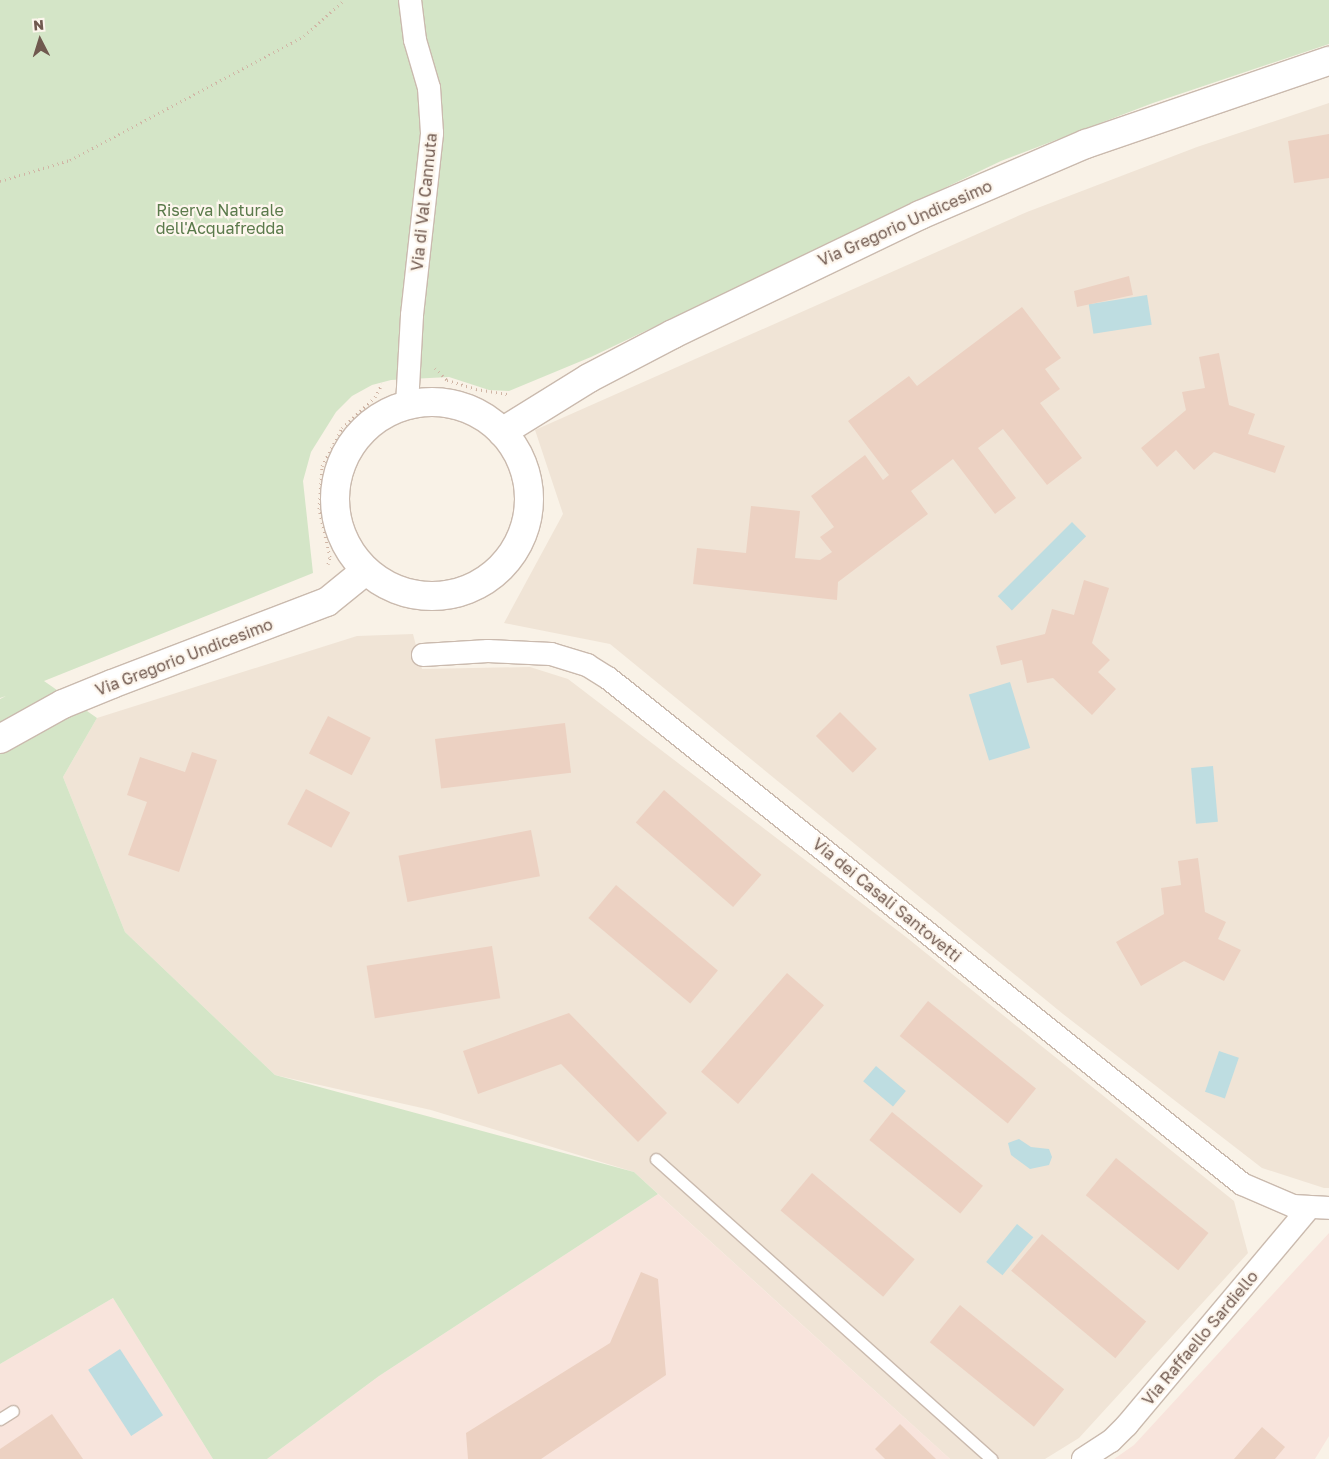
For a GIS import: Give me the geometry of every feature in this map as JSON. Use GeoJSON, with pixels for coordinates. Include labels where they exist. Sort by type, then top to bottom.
{"type":"FeatureCollection","features":[{"type":"Feature","properties":{"kind":"street","name":"Via di Val Cannuta"},"geometry":{"type":"LineString","coordinates":[[408,405],[412,315],[432,133],[430,95],[415,40],[410,0]]}},
{"type":"Feature","properties":{"kind":"street","name":"Via Gregorio Undicesimo"},"geometry":{"type":"LineString","coordinates":[[502,432],[582,382],[665,338],[911,219],[1086,144],[1329,61]]}},
{"type":"Feature","properties":{"kind":"street"},"geometry":{"type":"LineString","coordinates":[[429,402],[451,404],[472,410],[502,432],[519,454],[527,475],[530,497],[528,519],[510,559],[475,587],[432,596],[389,586],[364,571],[344,546],[336,512],[336,484],[345,458],[360,434],[382,416],[408,405],[429,402]]}},
{"type":"Feature","properties":{"kind":"street","name":"Via Gregorio Undicesimo"},"geometry":{"type":"LineString","coordinates":[[0,739],[55,708],[112,684],[327,602],[364,571]]}},
{"type":"Feature","properties":{"kind":"street","name":"Via dei Casali Santovetti"},"geometry":{"type":"LineString","coordinates":[[423,655],[488,651],[551,654],[587,665],[608,678],[1242,1184],[1276,1201],[1319,1208]]}},
{"type":"Feature","properties":{"kind":"street","name":"Via Raffaello Sardiello"},"geometry":{"type":"LineString","coordinates":[[1082,1459],[1111,1441],[1128,1425],[1319,1208]]}},
{"type":"Feature","properties":{"kind":"lane"},"geometry":{"type":"LineString","coordinates":[[656,1159],[992,1459]]}},
{"type":"Feature","properties":{"kind":"lane"},"geometry":{"type":"LineString","coordinates":[[0,1419],[13,1411]]}},
{"type":"Feature","properties":{"kind":"path"},"geometry":{"type":"LineString","coordinates":[[0,181],[70,160],[304,36],[344,0]]}},
{"type":"Feature","properties":{"kind":"path"},"geometry":{"type":"LineString","coordinates":[[431,360],[447,380],[476,389],[511,394]]}},
{"type":"Feature","properties":{"kind":"path"},"geometry":{"type":"LineString","coordinates":[[326,570],[330,557],[318,509],[322,466],[342,428],[375,397],[384,378]]}},
{"type":"Feature","properties":{"kind":"shaded area"},"geometry":{"type":"Polygon","coordinates":[[[1329,103],[1329,1188],[1324,1188],[1262,1168],[1063,1014],[610,644],[504,623],[563,514],[535,430],[1027,212],[1197,147],[1329,103]]]}},
{"type":"Feature","properties":{"kind":"shaded area"},"geometry":{"type":"Polygon","coordinates":[[[413,634],[422,669],[530,667],[568,679],[906,937],[1234,1201],[1248,1253],[1079,1438],[1045,1459],[950,1459],[634,1172],[431,1110],[275,1075],[125,932],[63,777],[97,718],[357,636],[413,634]]]}},
{"type":"Feature","properties":{"kind":"shaded area"},"geometry":{"type":"Polygon","coordinates":[[[658,1194],[950,1459],[267,1459],[379,1376],[658,1194]]]}},
{"type":"Feature","properties":{"kind":"shaded area"},"geometry":{"type":"Polygon","coordinates":[[[1329,1233],[1329,1436],[1315,1459],[1114,1459],[1134,1445],[1329,1233]]]}},
{"type":"Feature","properties":{"kind":"shaded area"},"geometry":{"type":"Polygon","coordinates":[[[113,1298],[213,1459],[0,1459],[0,1364],[113,1298]]]}},
{"type":"Feature","properties":{"kind":"green space","name":"Riserva Naturale dell'Acquafredda"},"geometry":{"type":"Polygon","coordinates":[[[0,0],[1329,0],[1329,44],[1153,103],[1001,161],[591,357],[509,391],[489,390],[449,377],[391,380],[372,385],[352,396],[336,412],[311,452],[303,481],[313,573],[44,681],[97,718],[63,777],[125,932],[275,1075],[634,1172],[658,1194],[379,1376],[267,1459],[213,1459],[113,1298],[0,1364],[0,699],[6,696],[0,698],[0,0]]]}},
{"type":"Feature","properties":{"kind":"water"},"geometry":{"type":"Polygon","coordinates":[[[1147,295],[1152,325],[1093,334],[1089,304],[1147,295]]]}},
{"type":"Feature","properties":{"kind":"water"},"geometry":{"type":"Polygon","coordinates":[[[1072,522],[1086,536],[1012,610],[998,596],[1072,522]]]}},
{"type":"Feature","properties":{"kind":"water"},"geometry":{"type":"Polygon","coordinates":[[[1010,682],[1030,748],[989,761],[969,695],[1010,682]]]}},
{"type":"Feature","properties":{"kind":"water"},"geometry":{"type":"Polygon","coordinates":[[[1213,766],[1218,822],[1196,824],[1191,768],[1213,766]]]}},
{"type":"Feature","properties":{"kind":"water"},"geometry":{"type":"Polygon","coordinates":[[[1219,1051],[1239,1058],[1225,1098],[1205,1092],[1219,1051]]]}},
{"type":"Feature","properties":{"kind":"water"},"geometry":{"type":"Polygon","coordinates":[[[876,1066],[906,1091],[893,1106],[863,1081],[876,1066]]]}},
{"type":"Feature","properties":{"kind":"water"},"geometry":{"type":"Polygon","coordinates":[[[1019,1139],[1031,1147],[1049,1149],[1052,1157],[1049,1165],[1030,1169],[1011,1155],[1008,1143],[1019,1139]]]}},
{"type":"Feature","properties":{"kind":"water"},"geometry":{"type":"Polygon","coordinates":[[[1017,1224],[1033,1237],[1002,1275],[986,1262],[1017,1224]]]}},
{"type":"Feature","properties":{"kind":"water"},"geometry":{"type":"Polygon","coordinates":[[[120,1349],[163,1415],[131,1436],[88,1370],[120,1349]]]}},
{"type":"Feature","properties":{"kind":"building"},"geometry":{"type":"Polygon","coordinates":[[[1329,134],[1329,178],[1294,183],[1288,141],[1329,134]]]}},
{"type":"Feature","properties":{"kind":"building"},"geometry":{"type":"Polygon","coordinates":[[[1129,276],[1133,295],[1077,307],[1074,291],[1129,276]]]}},
{"type":"Feature","properties":{"kind":"building"},"geometry":{"type":"Polygon","coordinates":[[[1022,307],[1061,358],[1045,369],[1060,389],[1040,403],[1082,458],[1047,485],[1003,429],[978,448],[1016,498],[995,514],[953,459],[911,491],[928,514],[838,582],[837,600],[693,584],[697,548],[746,553],[751,506],[800,511],[795,558],[820,560],[832,552],[820,537],[834,527],[811,496],[865,455],[883,480],[889,475],[848,421],[909,376],[917,386],[1022,307]]]}},
{"type":"Feature","properties":{"kind":"building"},"geometry":{"type":"Polygon","coordinates":[[[1219,353],[1229,405],[1255,414],[1248,434],[1285,446],[1275,473],[1214,452],[1194,470],[1176,450],[1157,467],[1141,448],[1186,410],[1182,392],[1205,388],[1199,357],[1219,353]]]}},
{"type":"Feature","properties":{"kind":"building"},"geometry":{"type":"Polygon","coordinates":[[[1084,580],[1109,588],[1092,643],[1110,660],[1098,672],[1116,689],[1092,715],[1053,678],[1027,683],[1022,660],[1001,665],[996,646],[1045,634],[1052,609],[1074,615],[1084,580]]]}},
{"type":"Feature","properties":{"kind":"building"},"geometry":{"type":"Polygon","coordinates":[[[840,712],[877,749],[853,773],[816,736],[840,712]]]}},
{"type":"Feature","properties":{"kind":"building"},"geometry":{"type":"Polygon","coordinates":[[[328,716],[371,738],[352,775],[309,753],[328,716]]]}},
{"type":"Feature","properties":{"kind":"building"},"geometry":{"type":"Polygon","coordinates":[[[565,723],[571,773],[441,789],[435,739],[565,723]]]}},
{"type":"Feature","properties":{"kind":"building"},"geometry":{"type":"Polygon","coordinates":[[[192,752],[217,760],[179,872],[128,855],[147,802],[127,795],[140,757],[185,772],[192,752]]]}},
{"type":"Feature","properties":{"kind":"building"},"geometry":{"type":"Polygon","coordinates":[[[306,789],[350,812],[331,848],[287,824],[306,789]]]}},
{"type":"Feature","properties":{"kind":"building"},"geometry":{"type":"Polygon","coordinates":[[[664,790],[761,875],[733,907],[636,822],[664,790]]]}},
{"type":"Feature","properties":{"kind":"building"},"geometry":{"type":"Polygon","coordinates":[[[531,830],[540,876],[407,902],[398,856],[531,830]]]}},
{"type":"Feature","properties":{"kind":"building"},"geometry":{"type":"Polygon","coordinates":[[[1198,858],[1205,912],[1226,922],[1218,939],[1241,950],[1224,981],[1184,961],[1141,986],[1116,942],[1164,914],[1161,888],[1181,885],[1178,861],[1198,858]]]}},
{"type":"Feature","properties":{"kind":"building"},"geometry":{"type":"Polygon","coordinates":[[[616,885],[718,970],[690,1003],[588,918],[616,885]]]}},
{"type":"Feature","properties":{"kind":"building"},"geometry":{"type":"Polygon","coordinates":[[[492,946],[500,998],[375,1018],[367,966],[492,946]]]}},
{"type":"Feature","properties":{"kind":"building"},"geometry":{"type":"Polygon","coordinates":[[[787,973],[824,1005],[738,1104],[701,1072],[787,973]]]}},
{"type":"Feature","properties":{"kind":"building"},"geometry":{"type":"Polygon","coordinates":[[[928,1001],[1036,1088],[1008,1123],[900,1036],[928,1001]]]}},
{"type":"Feature","properties":{"kind":"building"},"geometry":{"type":"Polygon","coordinates":[[[569,1013],[667,1113],[638,1142],[561,1064],[478,1094],[463,1051],[569,1013]]]}},
{"type":"Feature","properties":{"kind":"building"},"geometry":{"type":"Polygon","coordinates":[[[892,1112],[983,1186],[960,1214],[869,1140],[892,1112]]]}},
{"type":"Feature","properties":{"kind":"building"},"geometry":{"type":"Polygon","coordinates":[[[1116,1158],[1208,1233],[1178,1270],[1086,1195],[1116,1158]]]}},
{"type":"Feature","properties":{"kind":"building"},"geometry":{"type":"Polygon","coordinates":[[[812,1173],[915,1259],[883,1297],[781,1211],[812,1173]]]}},
{"type":"Feature","properties":{"kind":"building"},"geometry":{"type":"Polygon","coordinates":[[[1042,1234],[1146,1321],[1115,1358],[1011,1271],[1042,1234]]]}},
{"type":"Feature","properties":{"kind":"building"},"geometry":{"type":"Polygon","coordinates":[[[641,1272],[658,1279],[666,1375],[541,1459],[468,1459],[466,1433],[610,1343],[641,1272]]]}},
{"type":"Feature","properties":{"kind":"building"},"geometry":{"type":"Polygon","coordinates":[[[960,1305],[1064,1389],[1034,1427],[930,1342],[960,1305]]]}},
{"type":"Feature","properties":{"kind":"building"},"geometry":{"type":"Polygon","coordinates":[[[52,1414],[83,1459],[0,1459],[0,1449],[52,1414]]]}},
{"type":"Feature","properties":{"kind":"building"},"geometry":{"type":"Polygon","coordinates":[[[900,1424],[936,1459],[885,1459],[875,1449],[900,1424]]]}},
{"type":"Feature","properties":{"kind":"building"},"geometry":{"type":"Polygon","coordinates":[[[1262,1427],[1285,1447],[1275,1459],[1234,1459],[1262,1427]]]}}]}
